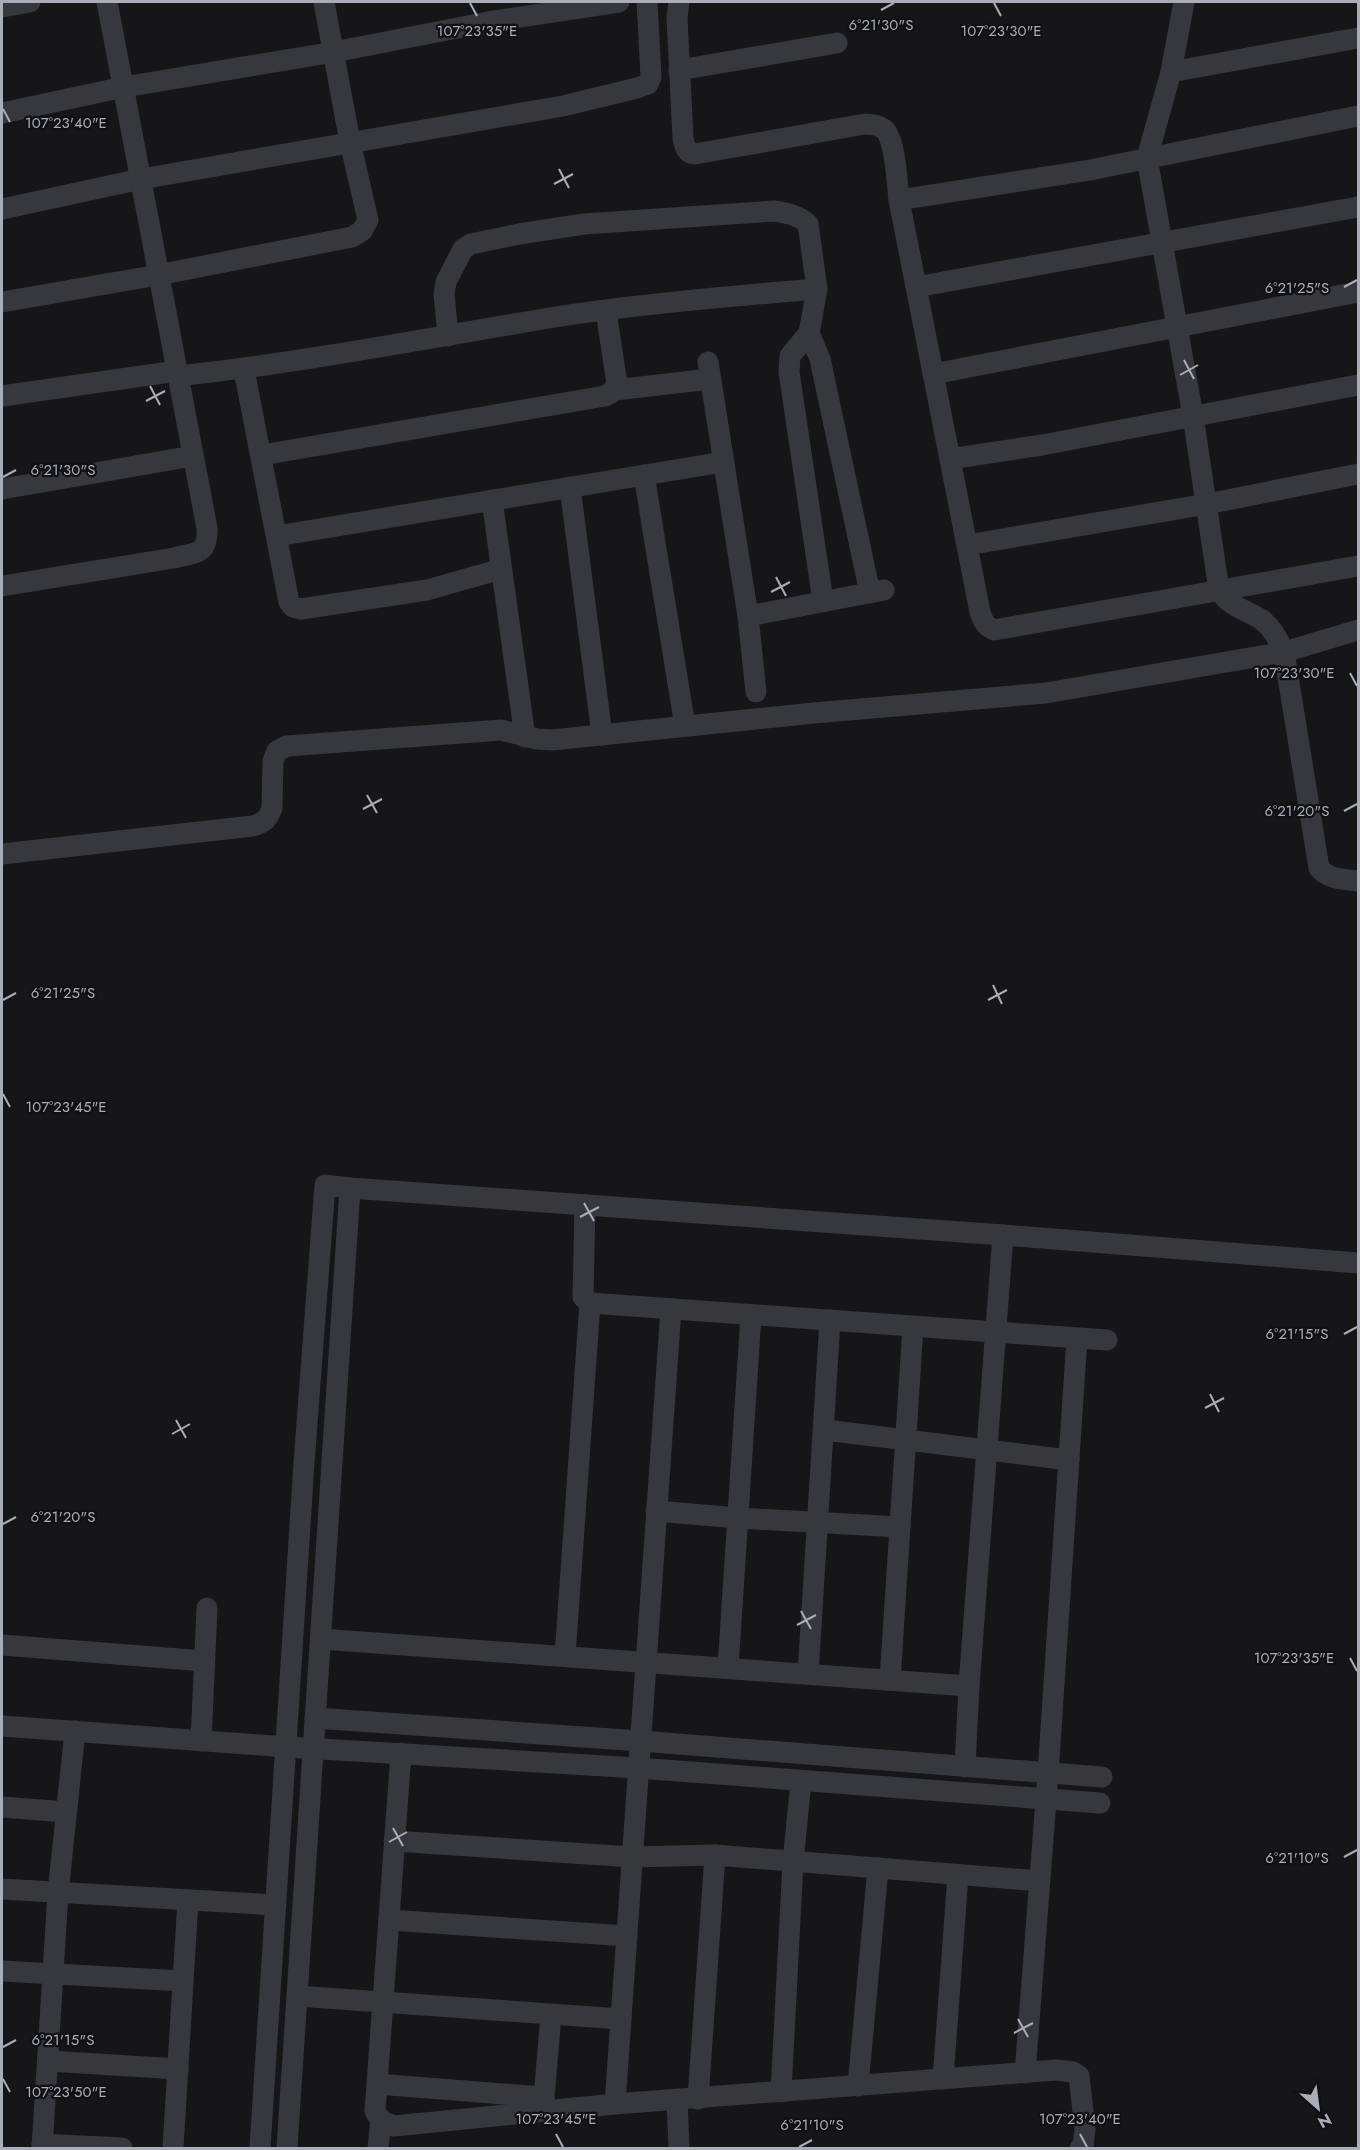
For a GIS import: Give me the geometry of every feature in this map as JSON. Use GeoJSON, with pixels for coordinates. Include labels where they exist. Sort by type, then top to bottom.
{"type":"FeatureCollection","features":[{"type":"Feature","properties":{"kind":"street"},"geometry":{"type":"LineString","coordinates":[[2,7],[30,2]]}},
{"type":"Feature","properties":{"kind":"street"},"geometry":{"type":"LineString","coordinates":[[2,586],[174,558],[194,553],[204,548],[207,542],[207,528],[107,2]]}},
{"type":"Feature","properties":{"kind":"street"},"geometry":{"type":"LineString","coordinates":[[2,302],[158,275],[352,237],[362,231],[368,220],[350,142],[324,2]]}},
{"type":"Feature","properties":{"kind":"street"},"geometry":{"type":"LineString","coordinates":[[2,113],[124,87],[334,52],[489,22],[619,2]]}},
{"type":"Feature","properties":{"kind":"street"},"geometry":{"type":"LineString","coordinates":[[2,210],[141,179],[563,106],[645,85],[651,78],[647,2]]}},
{"type":"Feature","properties":{"kind":"street"},"geometry":{"type":"LineString","coordinates":[[679,2],[677,18],[683,138],[689,153],[873,124],[885,130],[890,140],[899,200],[967,545],[983,622],[987,627],[994,630],[1359,566]]}},
{"type":"Feature","properties":{"kind":"street"},"geometry":{"type":"LineString","coordinates":[[1184,2],[1171,72],[1147,158],[1193,416],[1219,590],[1234,607],[1260,619],[1271,628],[1284,652],[1319,868],[1324,875],[1338,879],[1359,880]]}},
{"type":"Feature","properties":{"kind":"street"},"geometry":{"type":"LineString","coordinates":[[1171,72],[1359,38]]}},
{"type":"Feature","properties":{"kind":"street"},"geometry":{"type":"LineString","coordinates":[[679,70],[837,43]]}},
{"type":"Feature","properties":{"kind":"street"},"geometry":{"type":"LineString","coordinates":[[899,200],[1090,170],[1359,116]]}},
{"type":"Feature","properties":{"kind":"street"},"geometry":{"type":"LineString","coordinates":[[916,287],[1359,207]]}},
{"type":"Feature","properties":{"kind":"street"},"geometry":{"type":"LineString","coordinates":[[448,336],[444,294],[446,282],[463,249],[471,244],[584,224],[774,211],[799,217],[808,224],[817,289],[809,333],[790,356],[789,372],[823,602]]}},
{"type":"Feature","properties":{"kind":"street"},"geometry":{"type":"LineString","coordinates":[[2,396],[177,373],[244,370],[570,315],[817,289]]}},
{"type":"Feature","properties":{"kind":"street"},"geometry":{"type":"LineString","coordinates":[[933,374],[1359,292]]}},
{"type":"Feature","properties":{"kind":"street"},"geometry":{"type":"LineString","coordinates":[[606,311],[617,384],[615,390]]}},
{"type":"Feature","properties":{"kind":"street"},"geometry":{"type":"LineString","coordinates":[[748,616],[877,591],[820,359],[809,333]]}},
{"type":"Feature","properties":{"kind":"street"},"geometry":{"type":"LineString","coordinates":[[244,370],[289,602],[293,607],[301,609],[427,590],[501,569]]}},
{"type":"Feature","properties":{"kind":"street"},"geometry":{"type":"LineString","coordinates":[[262,455],[604,396],[615,390],[709,370],[748,616],[756,692]]}},
{"type":"Feature","properties":{"kind":"street"},"geometry":{"type":"LineString","coordinates":[[950,459],[1042,445],[1359,385]]}},
{"type":"Feature","properties":{"kind":"street"},"geometry":{"type":"LineString","coordinates":[[2,489],[193,456]]}},
{"type":"Feature","properties":{"kind":"street"},"geometry":{"type":"LineString","coordinates":[[277,536],[723,462]]}},
{"type":"Feature","properties":{"kind":"street"},"geometry":{"type":"LineString","coordinates":[[967,545],[1207,504],[1359,474]]}},
{"type":"Feature","properties":{"kind":"street"},"geometry":{"type":"LineString","coordinates":[[644,475],[685,726]]}},
{"type":"Feature","properties":{"kind":"street"},"geometry":{"type":"LineString","coordinates":[[570,487],[602,735]]}},
{"type":"Feature","properties":{"kind":"street"},"geometry":{"type":"LineString","coordinates":[[492,500],[525,737]]}},
{"type":"Feature","properties":{"kind":"street"},"geometry":{"type":"LineString","coordinates":[[2,854],[261,824],[268,818],[272,808],[273,760],[277,751],[287,746],[501,730],[525,737],[552,740],[1046,693],[1284,652],[1359,630]]}},
{"type":"Feature","properties":{"kind":"street"},"geometry":{"type":"LineString","coordinates":[[260,2148],[304,1463],[325,1185],[1359,1263]]}},
{"type":"Feature","properties":{"kind":"street"},"geometry":{"type":"LineString","coordinates":[[287,2148],[350,1188]]}},
{"type":"Feature","properties":{"kind":"street"},"geometry":{"type":"LineString","coordinates":[[585,1205],[583,1297],[590,1303],[1107,1340]]}},
{"type":"Feature","properties":{"kind":"street"},"geometry":{"type":"LineString","coordinates":[[965,1767],[1003,1235]]}},
{"type":"Feature","properties":{"kind":"street"},"geometry":{"type":"LineString","coordinates":[[565,1656],[590,1303]]}},
{"type":"Feature","properties":{"kind":"street"},"geometry":{"type":"LineString","coordinates":[[615,2104],[671,1309]]}},
{"type":"Feature","properties":{"kind":"street"},"geometry":{"type":"LineString","coordinates":[[728,1668],[752,1315]]}},
{"type":"Feature","properties":{"kind":"street"},"geometry":{"type":"LineString","coordinates":[[808,1674],[831,1320]]}},
{"type":"Feature","properties":{"kind":"street"},"geometry":{"type":"LineString","coordinates":[[890,1680],[913,1327]]}},
{"type":"Feature","properties":{"kind":"street"},"geometry":{"type":"LineString","coordinates":[[1025,2073],[1048,1774],[1077,1338]]}},
{"type":"Feature","properties":{"kind":"street"},"geometry":{"type":"LineString","coordinates":[[825,1430],[1069,1460]]}},
{"type":"Feature","properties":{"kind":"street"},"geometry":{"type":"LineString","coordinates":[[656,1511],[900,1527]]}},
{"type":"Feature","properties":{"kind":"street"},"geometry":{"type":"LineString","coordinates":[[201,1741],[207,1608]]}},
{"type":"Feature","properties":{"kind":"street"},"geometry":{"type":"LineString","coordinates":[[321,1639],[969,1686]]}},
{"type":"Feature","properties":{"kind":"street"},"geometry":{"type":"LineString","coordinates":[[2,1645],[204,1661]]}},
{"type":"Feature","properties":{"kind":"street"},"geometry":{"type":"LineString","coordinates":[[315,1718],[1102,1777]]}},
{"type":"Feature","properties":{"kind":"street"},"geometry":{"type":"LineString","coordinates":[[2,1726],[287,1747],[638,1768],[1100,1803]]}},
{"type":"Feature","properties":{"kind":"street"},"geometry":{"type":"LineString","coordinates":[[75,1731],[58,1893],[42,2146],[122,2148]]}},
{"type":"Feature","properties":{"kind":"street"},"geometry":{"type":"LineString","coordinates":[[401,1753],[375,2111],[381,2120],[394,2126],[543,2104]]}},
{"type":"Feature","properties":{"kind":"street"},"geometry":{"type":"LineString","coordinates":[[781,2092],[793,1862],[801,1781]]}},
{"type":"Feature","properties":{"kind":"street"},"geometry":{"type":"LineString","coordinates":[[2,1807],[66,1812]]}},
{"type":"Feature","properties":{"kind":"street"},"geometry":{"type":"LineString","coordinates":[[394,1841],[632,1857],[715,1855],[1040,1881]]}},
{"type":"Feature","properties":{"kind":"street"},"geometry":{"type":"LineString","coordinates":[[698,2099],[715,1855]]}},
{"type":"Feature","properties":{"kind":"street"},"geometry":{"type":"LineString","coordinates":[[858,2086],[878,1868]]}},
{"type":"Feature","properties":{"kind":"street"},"geometry":{"type":"LineString","coordinates":[[943,2079],[958,1875]]}},
{"type":"Feature","properties":{"kind":"street"},"geometry":{"type":"LineString","coordinates":[[2,1889],[276,1905]]}},
{"type":"Feature","properties":{"kind":"street"},"geometry":{"type":"LineString","coordinates":[[173,2148],[188,1900]]}},
{"type":"Feature","properties":{"kind":"street"},"geometry":{"type":"LineString","coordinates":[[389,1920],[627,1936]]}},
{"type":"Feature","properties":{"kind":"street"},"geometry":{"type":"LineString","coordinates":[[2,1971],[183,1981]]}},
{"type":"Feature","properties":{"kind":"street"},"geometry":{"type":"LineString","coordinates":[[297,1996],[621,2019]]}},
{"type":"Feature","properties":{"kind":"street"},"geometry":{"type":"LineString","coordinates":[[543,2104],[551,2014]]}},
{"type":"Feature","properties":{"kind":"street"},"geometry":{"type":"LineString","coordinates":[[48,2061],[178,2069]]}},
{"type":"Feature","properties":{"kind":"street"},"geometry":{"type":"LineString","coordinates":[[377,2084],[543,2104],[615,2104],[1056,2070],[1073,2072],[1079,2076],[1085,2129],[1083,2146],[1080,2148]]}},
{"type":"Feature","properties":{"kind":"street"},"geometry":{"type":"LineString","coordinates":[[677,2100],[679,2148]]}},
{"type":"Feature","properties":{"kind":"street"},"geometry":{"type":"LineString","coordinates":[[378,2148],[381,2120]]}}]}
